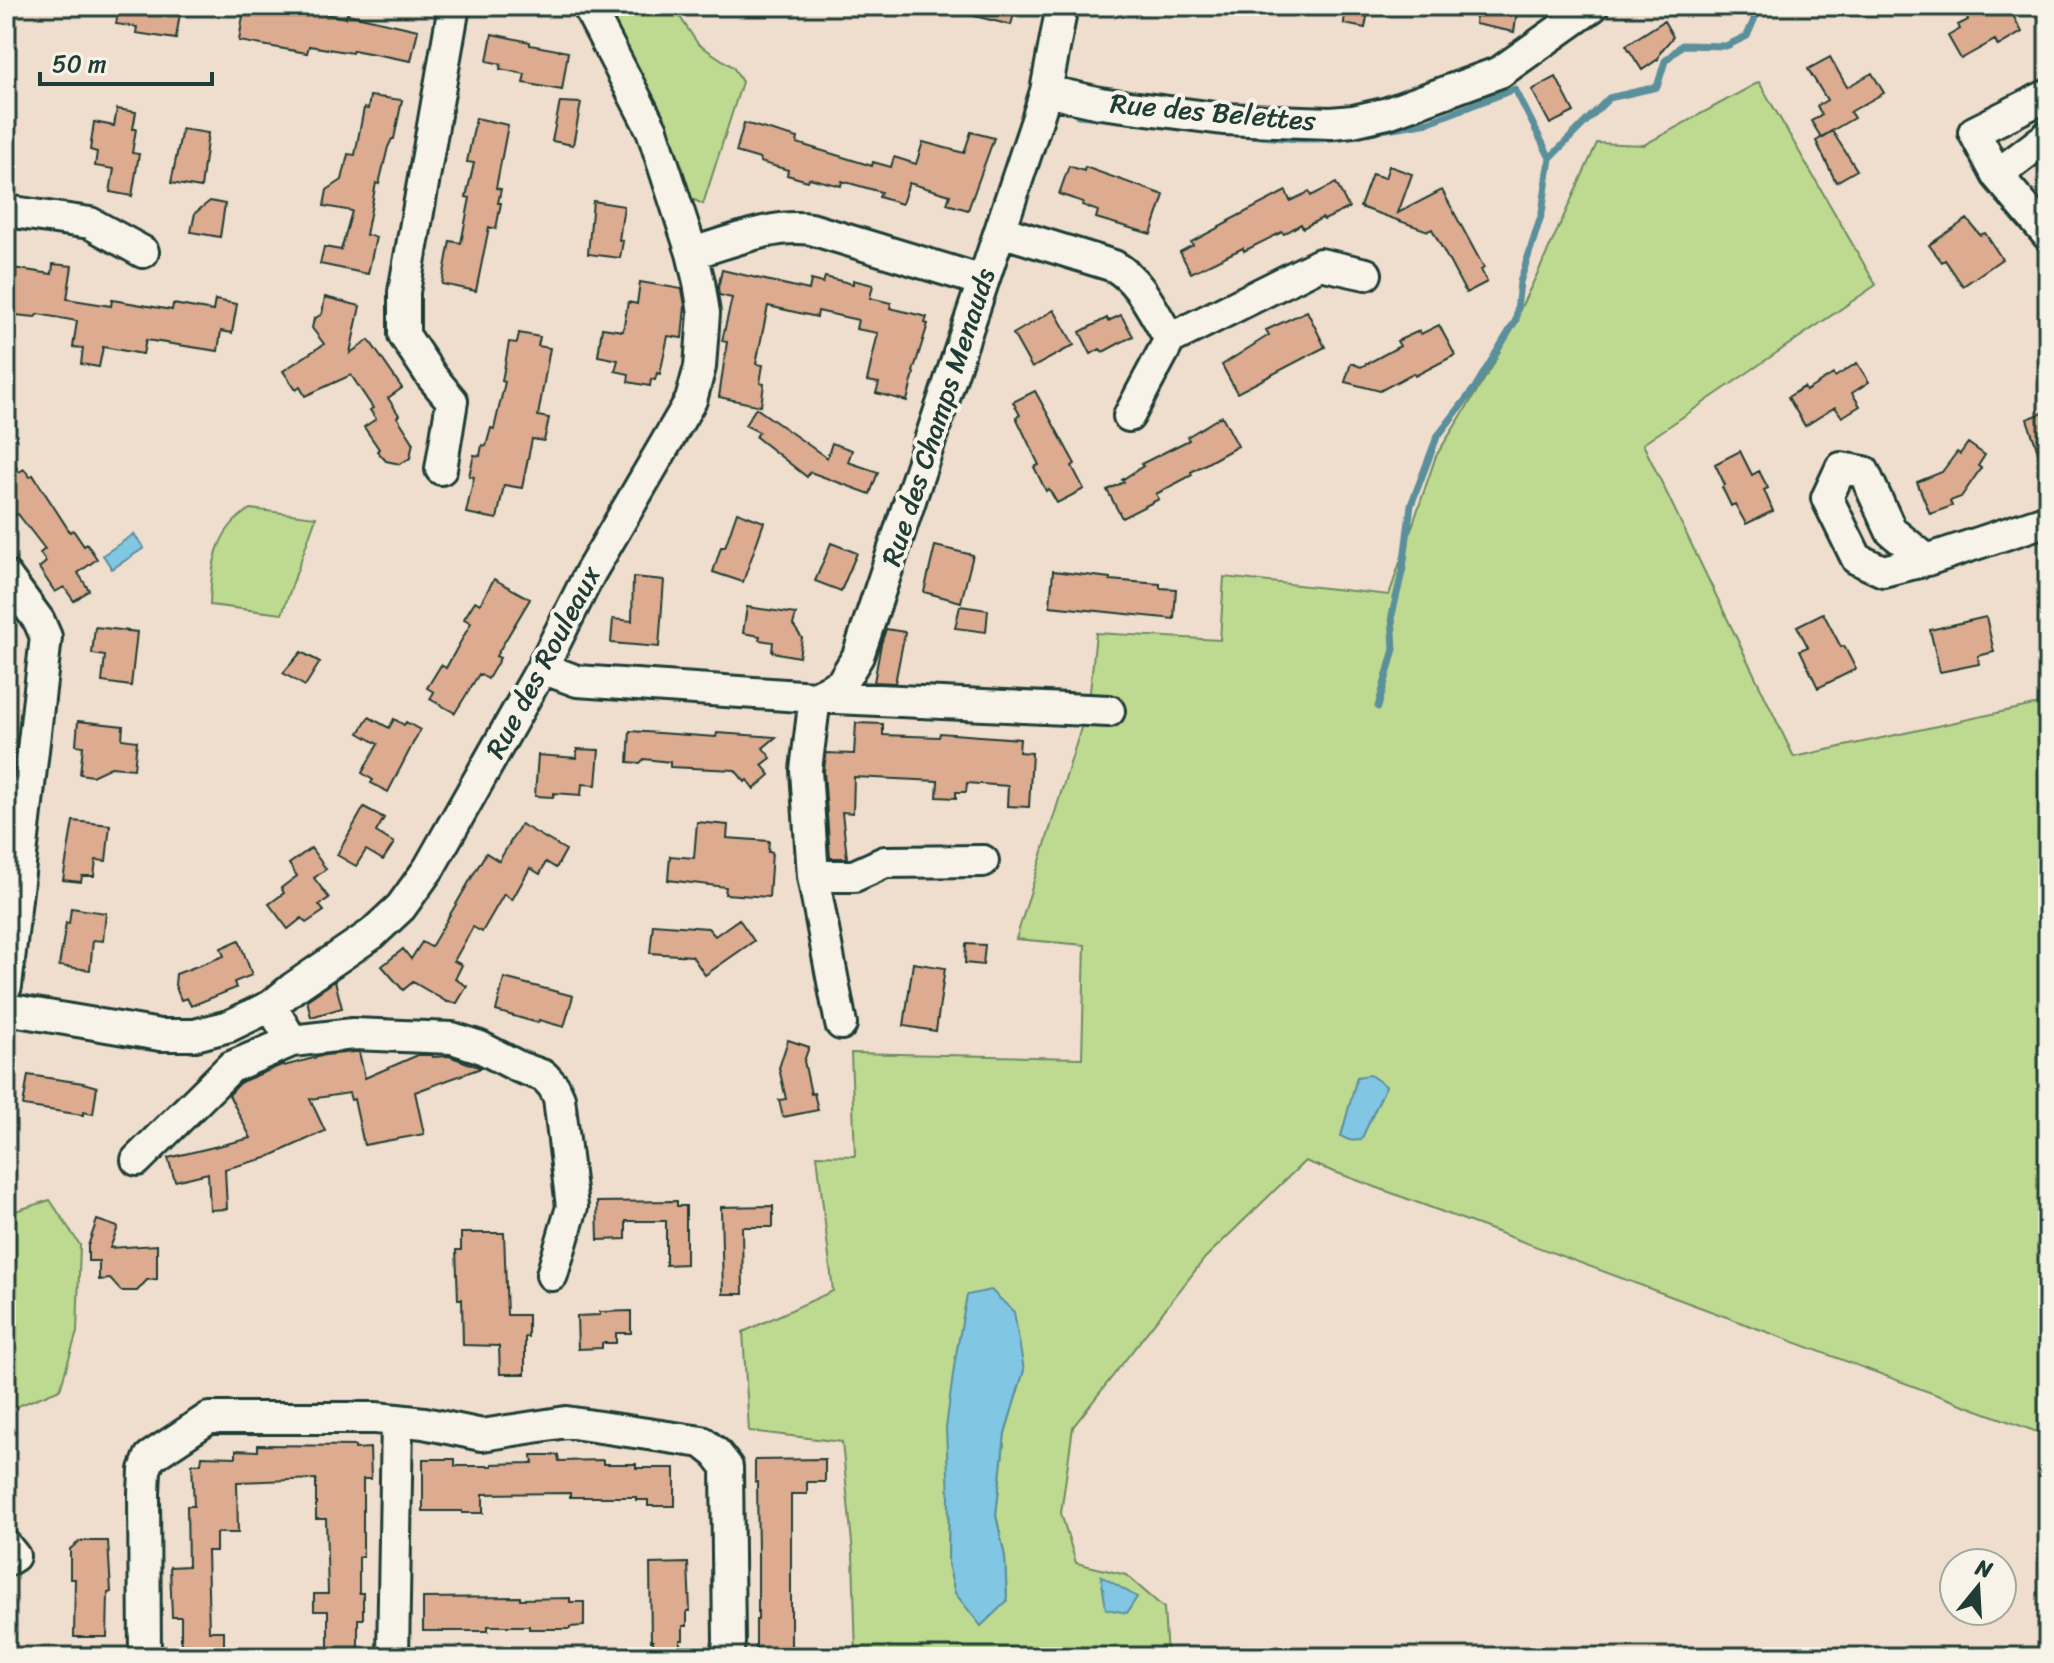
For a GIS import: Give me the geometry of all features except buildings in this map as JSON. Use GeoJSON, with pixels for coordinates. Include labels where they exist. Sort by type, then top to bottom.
{"type":"FeatureCollection","features":[{"type":"Feature","properties":{"kind":"street"},"geometry":{"type":"LineString","coordinates":[[441,469],[452,401],[404,335],[404,292],[454,6]]}},
{"type":"Feature","properties":{"kind":"street","name":"Rue des Rouleaux"},"geometry":{"type":"LineString","coordinates":[[6,1009],[160,1035],[195,1035],[229,1026],[271,1006],[372,934],[401,907],[429,868],[542,668],[590,573],[691,400],[700,367],[704,313],[692,253],[652,130],[588,6]]}},
{"type":"Feature","properties":{"kind":"street","name":"Rue des Champs Menauds"},"geometry":{"type":"LineString","coordinates":[[815,697],[841,684],[858,656],[1037,120],[1046,91],[1062,6]]}},
{"type":"Feature","properties":{"kind":"street","name":"Rue des Belettes"},"geometry":{"type":"LineString","coordinates":[[1046,91],[1100,103],[1223,119],[1353,121],[1388,113],[1500,72],[1593,6]]}},
{"type":"Feature","properties":{"kind":"street"},"geometry":{"type":"LineString","coordinates":[[2048,95],[1974,132],[1997,175],[2048,235]]}},
{"type":"Feature","properties":{"kind":"street"},"geometry":{"type":"LineString","coordinates":[[1997,175],[2048,136]]}},
{"type":"Feature","properties":{"kind":"street"},"geometry":{"type":"LineString","coordinates":[[6,211],[90,223],[143,252]]}},
{"type":"Feature","properties":{"kind":"street"},"geometry":{"type":"LineString","coordinates":[[692,253],[795,226],[983,281]]}},
{"type":"Feature","properties":{"kind":"street"},"geometry":{"type":"LineString","coordinates":[[1001,231],[1114,266],[1126,273],[1136,283],[1170,339]]}},
{"type":"Feature","properties":{"kind":"street"},"geometry":{"type":"LineString","coordinates":[[1129,416],[1170,339],[1320,264],[1366,274]]}},
{"type":"Feature","properties":{"kind":"street"},"geometry":{"type":"LineString","coordinates":[[1927,560],[2048,520]]}},
{"type":"Feature","properties":{"kind":"street"},"geometry":{"type":"LineString","coordinates":[[6,576],[39,621],[46,637],[6,986]]}},
{"type":"Feature","properties":{"kind":"street"},"geometry":{"type":"LineString","coordinates":[[542,668],[577,681],[815,697],[1109,711]]}},
{"type":"Feature","properties":{"kind":"street"},"geometry":{"type":"LineString","coordinates":[[815,697],[806,770],[813,876],[841,1024]]}},
{"type":"Feature","properties":{"kind":"street"},"geometry":{"type":"LineString","coordinates":[[813,876],[854,876],[885,862],[983,861]]}},
{"type":"Feature","properties":{"kind":"street"},"geometry":{"type":"LineString","coordinates":[[271,1006],[292,1041]]}},
{"type":"Feature","properties":{"kind":"street"},"geometry":{"type":"LineString","coordinates":[[137,1160],[231,1067],[292,1041],[353,1034],[452,1038],[544,1076],[559,1098],[572,1207],[552,1275]]}},
{"type":"Feature","properties":{"kind":"street"},"geometry":{"type":"LineString","coordinates":[[145,1657],[145,1470],[150,1457],[209,1418],[375,1418],[424,1423],[482,1435],[566,1422],[702,1442],[727,1467],[727,1657]]}},
{"type":"Feature","properties":{"kind":"street"},"geometry":{"type":"LineString","coordinates":[[393,1657],[397,1420]]}},
{"type":"Feature","properties":{"kind":"green space"},"geometry":{"type":"Polygon","coordinates":[[[598,6],[651,6],[678,14],[698,44],[733,67],[742,82],[703,204],[679,193],[598,6]]]}},
{"type":"Feature","properties":{"kind":"green space"},"geometry":{"type":"Polygon","coordinates":[[[1759,82],[1876,285],[1643,444],[1794,757],[2048,702],[2048,1436],[1305,1161],[1205,1258],[1073,1427],[1061,1513],[1076,1563],[1126,1575],[1164,1608],[1167,1657],[856,1657],[853,1553],[842,1442],[749,1431],[743,1332],[833,1291],[817,1155],[855,1156],[851,1053],[1082,1058],[1085,945],[1016,939],[1089,702],[1096,633],[1220,640],[1224,577],[1389,595],[1436,456],[1492,367],[1597,143],[1644,145],[1759,82]],[[1024,1370],[949,1499],[948,1564],[955,1593],[1007,1601],[1005,1557],[996,1515],[1005,1433],[1024,1370]]]}},
{"type":"Feature","properties":{"kind":"green space"},"geometry":{"type":"Polygon","coordinates":[[[250,509],[316,517],[282,614],[210,605],[214,563],[222,539],[238,518],[250,509]]]}},
{"type":"Feature","properties":{"kind":"green space"},"geometry":{"type":"Polygon","coordinates":[[[50,1200],[80,1245],[77,1332],[60,1389],[6,1411],[6,1214],[50,1200]]]}},
{"type":"Feature","properties":{"kind":"water"},"geometry":{"type":"Polygon","coordinates":[[[134,534],[144,548],[112,569],[103,555],[134,534]]]}},
{"type":"Feature","properties":{"kind":"water"},"geometry":{"type":"Polygon","coordinates":[[[1370,1075],[1386,1086],[1361,1140],[1348,1140],[1341,1136],[1357,1077],[1370,1075]]]}},
{"type":"Feature","properties":{"kind":"water"},"geometry":{"type":"Polygon","coordinates":[[[991,1290],[1014,1312],[1024,1370],[1005,1433],[996,1515],[1005,1557],[1007,1601],[981,1626],[955,1593],[948,1564],[946,1428],[967,1295],[991,1290]]]}},
{"type":"Feature","properties":{"kind":"water"},"geometry":{"type":"Polygon","coordinates":[[[1101,1576],[1137,1597],[1127,1613],[1106,1609],[1101,1576]]]}},
{"type":"Feature","properties":{"kind":"waterway"},"geometry":{"type":"LineString","coordinates":[[1369,132],[1429,122],[1515,89],[1550,158],[1609,98],[1657,87],[1665,61],[1682,45],[1726,46],[1747,36],[1760,6]]}},
{"type":"Feature","properties":{"kind":"waterway"},"geometry":{"type":"LineString","coordinates":[[1078,115],[1098,117]]}},
{"type":"Feature","properties":{"kind":"waterway"},"geometry":{"type":"LineString","coordinates":[[1242,134],[1309,139],[1349,136]]}},
{"type":"Feature","properties":{"kind":"waterway"},"geometry":{"type":"LineString","coordinates":[[1378,707],[1394,649],[1392,615],[1403,568],[1411,505],[1437,437],[1474,389],[1516,320],[1520,282],[1542,213],[1550,158]]}}]}
